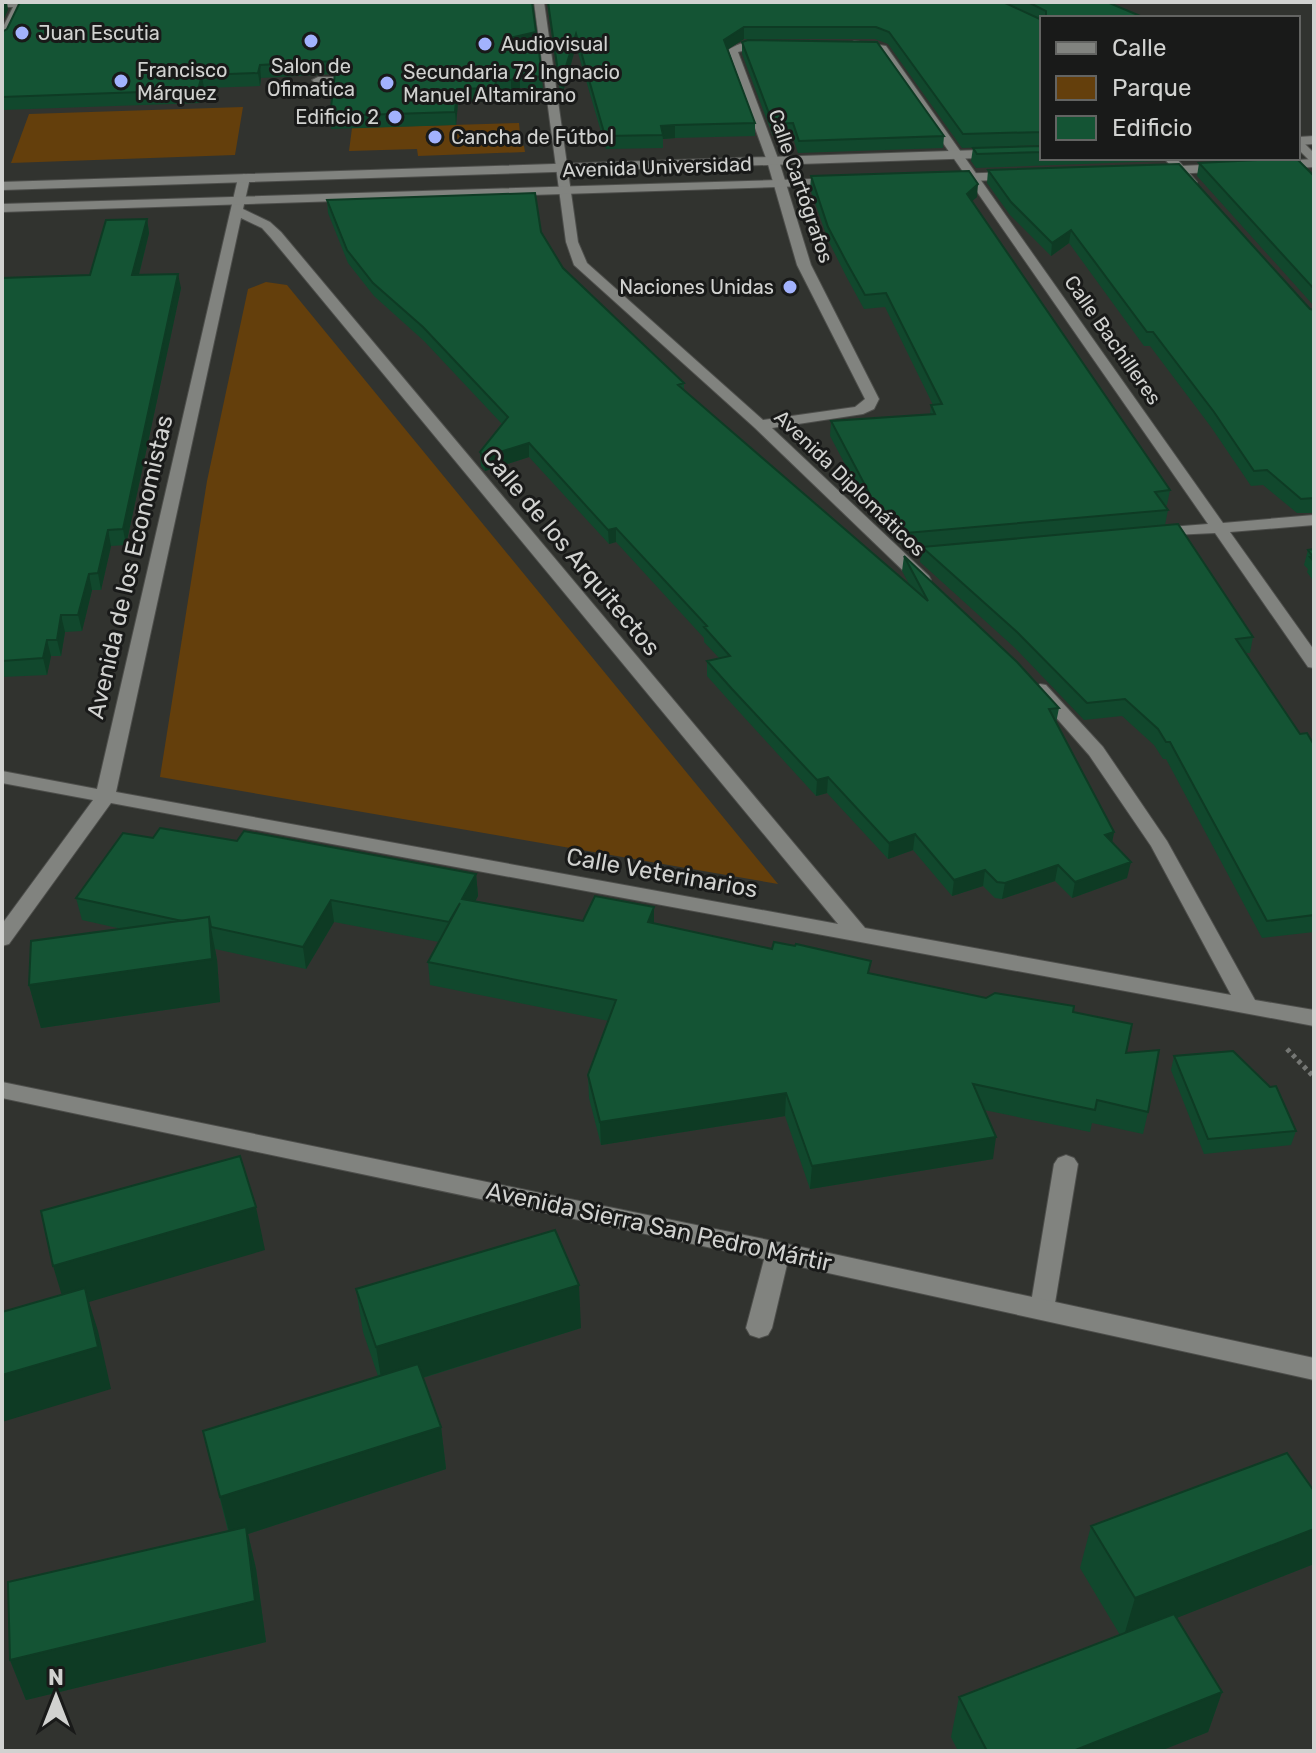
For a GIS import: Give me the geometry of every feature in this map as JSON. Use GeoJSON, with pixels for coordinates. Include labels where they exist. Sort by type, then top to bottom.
{"type":"FeatureCollection","features":[{"type":"Feature","properties":{"kind":"street"},"geometry":{"type":"LineString","coordinates":[[2,4],[70,2]]}},
{"type":"Feature","properties":{"kind":"street","name":"Avenida Diplomáticos"},"geometry":{"type":"LineString","coordinates":[[539,2],[538,50],[551,96],[572,242],[581,265],[760,425],[932,588]]}},
{"type":"Feature","properties":{"kind":"street"},"geometry":{"type":"LineString","coordinates":[[2,40],[20,3]]}},
{"type":"Feature","properties":{"kind":"street","name":"Calle Cartógrafos"},"geometry":{"type":"LineString","coordinates":[[760,425],[858,411],[869,406],[872,399],[804,265],[773,161],[732,51],[745,45],[775,44]]}},
{"type":"Feature","properties":{"kind":"street","name":"Calle Bachilleres"},"geometry":{"type":"LineString","coordinates":[[834,44],[875,45],[882,48],[1314,663]]}},
{"type":"Feature","properties":{"kind":"street"},"geometry":{"type":"LineString","coordinates":[[318,80],[336,80]]}},
{"type":"Feature","properties":{"kind":"street"},"geometry":{"type":"LineString","coordinates":[[520,94],[551,96]]}},
{"type":"Feature","properties":{"kind":"street"},"geometry":{"type":"LineString","coordinates":[[1300,144],[1314,162]]}},
{"type":"Feature","properties":{"kind":"street","name":"Avenida Universidad"},"geometry":{"type":"LineString","coordinates":[[2,186],[1040,152]]}},
{"type":"Feature","properties":{"kind":"street"},"geometry":{"type":"LineString","coordinates":[[1172,160],[1201,193]]}},
{"type":"Feature","properties":{"kind":"street"},"geometry":{"type":"LineString","coordinates":[[1269,166],[1314,162]]}},
{"type":"Feature","properties":{"kind":"street"},"geometry":{"type":"LineString","coordinates":[[1148,172],[1239,167]]}},
{"type":"Feature","properties":{"kind":"street"},"geometry":{"type":"LineString","coordinates":[[930,179],[1022,176]]}},
{"type":"Feature","properties":{"kind":"street","name":"Avenida de los Economistas"},"geometry":{"type":"LineString","coordinates":[[2,939],[105,797],[244,178]]}},
{"type":"Feature","properties":{"kind":"street","name":"Avenida Universidad"},"geometry":{"type":"LineString","coordinates":[[2,208],[238,206],[564,190],[855,181]]}},
{"type":"Feature","properties":{"kind":"street","name":"Calle de los Arquitectos"},"geometry":{"type":"LineString","coordinates":[[238,206],[276,235],[859,935]]}},
{"type":"Feature","properties":{"kind":"street"},"geometry":{"type":"LineString","coordinates":[[1143,535],[1314,520]]}},
{"type":"Feature","properties":{"kind":"street"},"geometry":{"type":"LineString","coordinates":[[898,556],[928,553]]}},
{"type":"Feature","properties":{"kind":"street"},"geometry":{"type":"LineString","coordinates":[[1023,671],[1096,751],[1160,845],[1247,1005]]}},
{"type":"Feature","properties":{"kind":"street","name":"Calle Veterinarios"},"geometry":{"type":"LineString","coordinates":[[2,777],[1314,1018]]}},
{"type":"Feature","properties":{"kind":"street","name":"Avenida Sierra San Pedro Mártir"},"geometry":{"type":"LineString","coordinates":[[2,1090],[778,1252],[1314,1369]]}},
{"type":"Feature","properties":{"kind":"street"},"geometry":{"type":"LineString","coordinates":[[1042,1309],[1066,1164]]}},
{"type":"Feature","properties":{"kind":"street"},"geometry":{"type":"LineString","coordinates":[[759,1328],[778,1252]]}},
{"type":"Feature","properties":{"kind":"green space"},"geometry":{"type":"Polygon","coordinates":[[[243,107],[235,155],[11,163],[29,114],[243,107]]]}},
{"type":"Feature","properties":{"kind":"green space","name":"Cancha de Fútbol"},"geometry":{"type":"Polygon","coordinates":[[[519,123],[521,145],[525,152],[418,156],[417,149],[349,151],[352,128],[519,123]]]}},
{"type":"Feature","properties":{"kind":"green space"},"geometry":{"type":"Polygon","coordinates":[[[266,282],[287,285],[778,884],[160,777],[207,481],[248,289],[266,282]]]}},
{"type":"Feature","properties":{"kind":"building"},"geometry":{"type":"Polygon","coordinates":[[[20,2],[532,2],[536,32],[507,41],[516,46],[538,43],[542,77],[520,75],[511,80],[496,81],[495,88],[457,89],[455,112],[330,116],[335,73],[344,68],[335,61],[260,65],[258,73],[202,75],[198,90],[2,97],[2,32],[7,29],[20,2]]]}},
{"type":"Feature","properties":{"kind":"building"},"geometry":{"type":"Polygon","coordinates":[[[548,2],[1003,2],[1040,19],[1040,132],[963,134],[889,32],[876,27],[744,27],[724,40],[755,123],[661,126],[663,135],[605,136],[576,34],[562,79],[559,79],[548,2]]]}},
{"type":"Feature","properties":{"kind":"building"},"geometry":{"type":"Polygon","coordinates":[[[1028,2],[1107,2],[1140,16],[1046,16],[1046,11],[1028,2]]]}},
{"type":"Feature","properties":{"kind":"building"},"geometry":{"type":"Polygon","coordinates":[[[742,42],[877,42],[944,136],[799,141],[793,123],[773,124],[742,42]]]}},
{"type":"Feature","properties":{"kind":"building"},"geometry":{"type":"Polygon","coordinates":[[[1040,146],[1040,152],[977,154],[973,148],[1040,146]]]}},
{"type":"Feature","properties":{"kind":"building"},"geometry":{"type":"Polygon","coordinates":[[[1298,160],[1314,176],[1314,289],[1199,163],[1298,160]]]}},
{"type":"Feature","properties":{"kind":"building"},"geometry":{"type":"Polygon","coordinates":[[[1179,164],[1314,310],[1314,498],[1301,499],[1267,470],[1254,471],[1214,412],[1153,332],[1147,332],[1071,230],[1052,243],[1011,202],[988,170],[1179,164]]]}},
{"type":"Feature","properties":{"kind":"building"},"geometry":{"type":"Polygon","coordinates":[[[969,171],[978,184],[967,194],[1170,490],[1155,492],[1168,510],[906,533],[875,504],[831,421],[935,414],[931,405],[942,404],[886,293],[865,295],[828,227],[811,176],[969,171]]]}},
{"type":"Feature","properties":{"kind":"building"},"geometry":{"type":"Polygon","coordinates":[[[535,193],[541,232],[563,268],[684,383],[678,385],[928,601],[904,556],[1017,662],[1059,708],[1049,709],[1114,832],[1105,835],[1131,862],[1075,882],[1058,865],[1005,883],[997,882],[985,870],[954,880],[915,834],[889,843],[828,777],[817,780],[732,689],[707,661],[730,656],[704,627],[707,626],[616,528],[608,530],[529,443],[484,457],[480,452],[508,417],[423,327],[373,283],[347,250],[327,200],[535,193]]]}},
{"type":"Feature","properties":{"kind":"building"},"geometry":{"type":"Polygon","coordinates":[[[147,219],[132,275],[178,274],[123,529],[108,530],[98,573],[89,574],[78,615],[61,615],[57,640],[47,640],[43,658],[2,661],[2,278],[90,275],[106,220],[147,219]]]}},
{"type":"Feature","properties":{"kind":"building"},"geometry":{"type":"Polygon","coordinates":[[[1178,524],[1253,637],[1236,639],[1300,734],[1307,733],[1314,745],[1314,915],[1267,921],[1170,742],[1166,742],[1158,729],[1125,699],[1087,703],[1017,632],[922,547],[1178,524]]]}},
{"type":"Feature","properties":{"kind":"building"},"geometry":{"type":"Polygon","coordinates":[[[160,828],[237,841],[244,831],[476,874],[462,899],[583,921],[595,896],[654,907],[648,922],[772,949],[774,942],[796,944],[871,961],[868,973],[986,998],[995,993],[1074,1006],[1073,1012],[1132,1024],[1126,1053],[1159,1050],[1148,1112],[1097,1100],[1095,1110],[973,1084],[996,1137],[812,1166],[786,1093],[600,1122],[588,1075],[616,1000],[428,962],[460,903],[449,922],[331,900],[303,947],[211,927],[209,917],[182,921],[76,898],[123,833],[153,838],[160,828]]]}},
{"type":"Feature","properties":{"kind":"building"},"geometry":{"type":"Polygon","coordinates":[[[209,917],[212,959],[29,985],[31,941],[209,917]]]}},
{"type":"Feature","properties":{"kind":"building"},"geometry":{"type":"Polygon","coordinates":[[[1233,1051],[1270,1087],[1276,1086],[1296,1131],[1208,1139],[1174,1056],[1233,1051]]]}},
{"type":"Feature","properties":{"kind":"building"},"geometry":{"type":"Polygon","coordinates":[[[240,1156],[256,1207],[53,1266],[41,1211],[240,1156]]]}},
{"type":"Feature","properties":{"kind":"building"},"geometry":{"type":"Polygon","coordinates":[[[555,1230],[579,1285],[376,1347],[356,1289],[555,1230]]]}},
{"type":"Feature","properties":{"kind":"building"},"geometry":{"type":"Polygon","coordinates":[[[85,1288],[98,1347],[2,1375],[2,1312],[85,1288]]]}},
{"type":"Feature","properties":{"kind":"building"},"geometry":{"type":"Polygon","coordinates":[[[418,1364],[441,1427],[220,1497],[203,1431],[418,1364]]]}},
{"type":"Feature","properties":{"kind":"building"},"geometry":{"type":"Polygon","coordinates":[[[1287,1453],[1314,1491],[1314,1529],[1135,1598],[1091,1526],[1287,1453]]]}},
{"type":"Feature","properties":{"kind":"building"},"geometry":{"type":"Polygon","coordinates":[[[246,1527],[255,1601],[10,1660],[8,1582],[246,1527]]]}},
{"type":"Feature","properties":{"kind":"building"},"geometry":{"type":"Polygon","coordinates":[[[1174,1614],[1222,1692],[1073,1751],[987,1751],[959,1697],[1174,1614]]]}},
{"type":"Feature","properties":{"kind":"place","name":"Juan Escutia"},"geometry":{"type":"Point","coordinates":[22,33]}},
{"type":"Feature","properties":{"kind":"place","name":"Salon de Ofimatica"},"geometry":{"type":"Point","coordinates":[311,41]}},
{"type":"Feature","properties":{"kind":"place","name":"Audiovisual"},"geometry":{"type":"Point","coordinates":[485,44]}},
{"type":"Feature","properties":{"kind":"place","name":"Francisco Márquez"},"geometry":{"type":"Point","coordinates":[121,81]}},
{"type":"Feature","properties":{"kind":"place","name":"Secundaria 72 Ingnacio Manuel Altamirano"},"geometry":{"type":"Point","coordinates":[387,83]}},
{"type":"Feature","properties":{"kind":"place","name":"Edificio 2"},"geometry":{"type":"Point","coordinates":[395,117]}},
{"type":"Feature","properties":{"kind":"place","name":"Cancha de Fútbol"},"geometry":{"type":"Point","coordinates":[435,137]}},
{"type":"Feature","properties":{"kind":"place","name":"Naciones Unidas"},"geometry":{"type":"Point","coordinates":[790,287]}}]}
